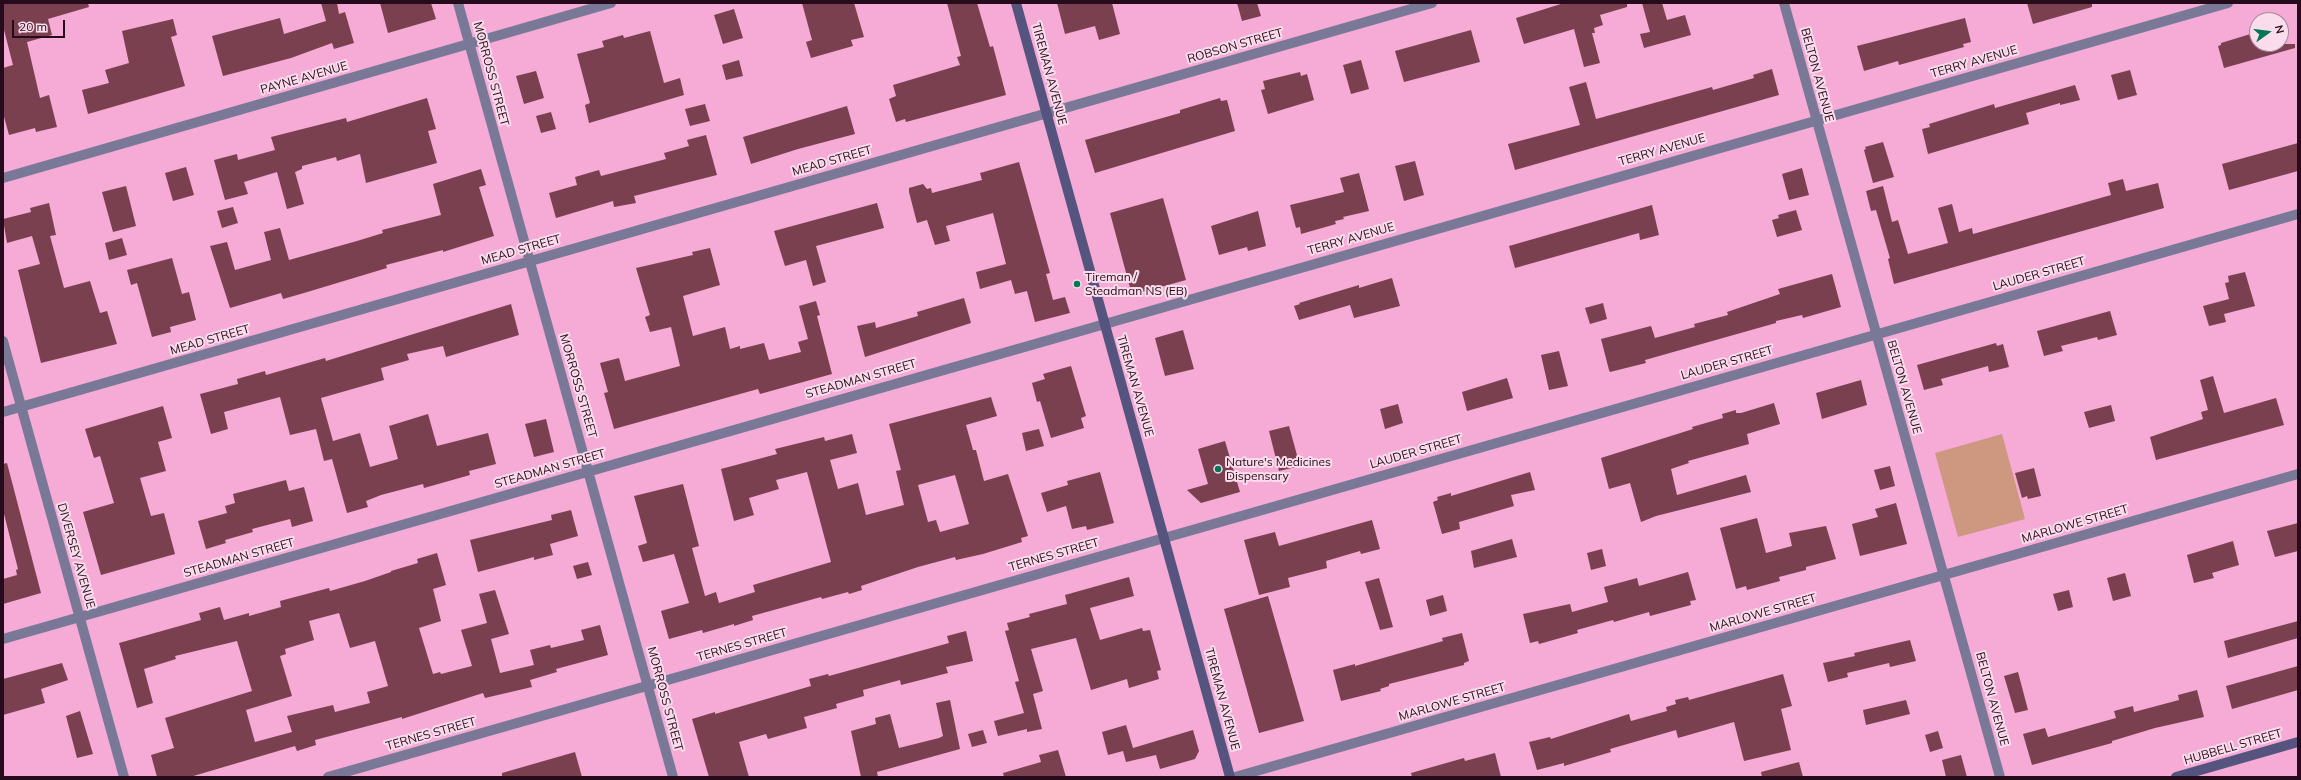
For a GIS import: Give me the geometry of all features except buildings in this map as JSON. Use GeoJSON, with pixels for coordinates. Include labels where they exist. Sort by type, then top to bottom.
{"type":"FeatureCollection","features":[{"type":"Feature","properties":{"kind":"street","name":"MORROSS STREET"},"geometry":{"type":"LineString","coordinates":[[458,3],[673,777]]}},
{"type":"Feature","properties":{"kind":"street","name":"PAYNE AVENUE"},"geometry":{"type":"LineString","coordinates":[[3,178],[611,3]]}},
{"type":"Feature","properties":{"kind":"street","name":"TIREMAN AVENUE"},"geometry":{"type":"LineString","coordinates":[[1016,3],[1230,777]]}},
{"type":"Feature","properties":{"kind":"street","name":"ROBSON STREET"},"geometry":{"type":"LineString","coordinates":[[1046,113],[1432,3]]}},
{"type":"Feature","properties":{"kind":"street","name":"BELTON AVENUE"},"geometry":{"type":"LineString","coordinates":[[1784,3],[2000,777]]}},
{"type":"Feature","properties":{"kind":"street","name":"TERRY AVENUE"},"geometry":{"type":"LineString","coordinates":[[1104,323],[2228,3]]}},
{"type":"Feature","properties":{"kind":"street","name":"MEAD STREET"},"geometry":{"type":"LineString","coordinates":[[3,412],[1046,113]]}},
{"type":"Feature","properties":{"kind":"street","name":"LAUDER STREET"},"geometry":{"type":"LineString","coordinates":[[1164,538],[2298,214]]}},
{"type":"Feature","properties":{"kind":"street","name":"STEADMAN STREET"},"geometry":{"type":"LineString","coordinates":[[3,639],[1104,323]]}},
{"type":"Feature","properties":{"kind":"street","name":"DIVERSEY AVENUE"},"geometry":{"type":"LineString","coordinates":[[3,341],[124,777]]}},
{"type":"Feature","properties":{"kind":"street","name":"MARLOWE STREET"},"geometry":{"type":"LineString","coordinates":[[1235,777],[2298,474]]}},
{"type":"Feature","properties":{"kind":"street","name":"TERNES STREET"},"geometry":{"type":"LineString","coordinates":[[328,777],[1164,538]]}},
{"type":"Feature","properties":{"kind":"street","name":"HUBBELL STREET"},"geometry":{"type":"LineString","coordinates":[[2176,777],[2298,742]]}},
{"type":"Feature","properties":{"kind":"shaded area"},"geometry":{"type":"Polygon","coordinates":[[[2002,434],[2025,519],[1958,537],[1935,453],[2002,434]]]}},
{"type":"Feature","properties":{"kind":"place","name":"Tireman / Steadman NS (EB)"},"geometry":{"type":"Point","coordinates":[1077,284]}},
{"type":"Feature","properties":{"kind":"place","name":"Nature's Medicines Dispensary"},"geometry":{"type":"Point","coordinates":[1218,469]}}]}
